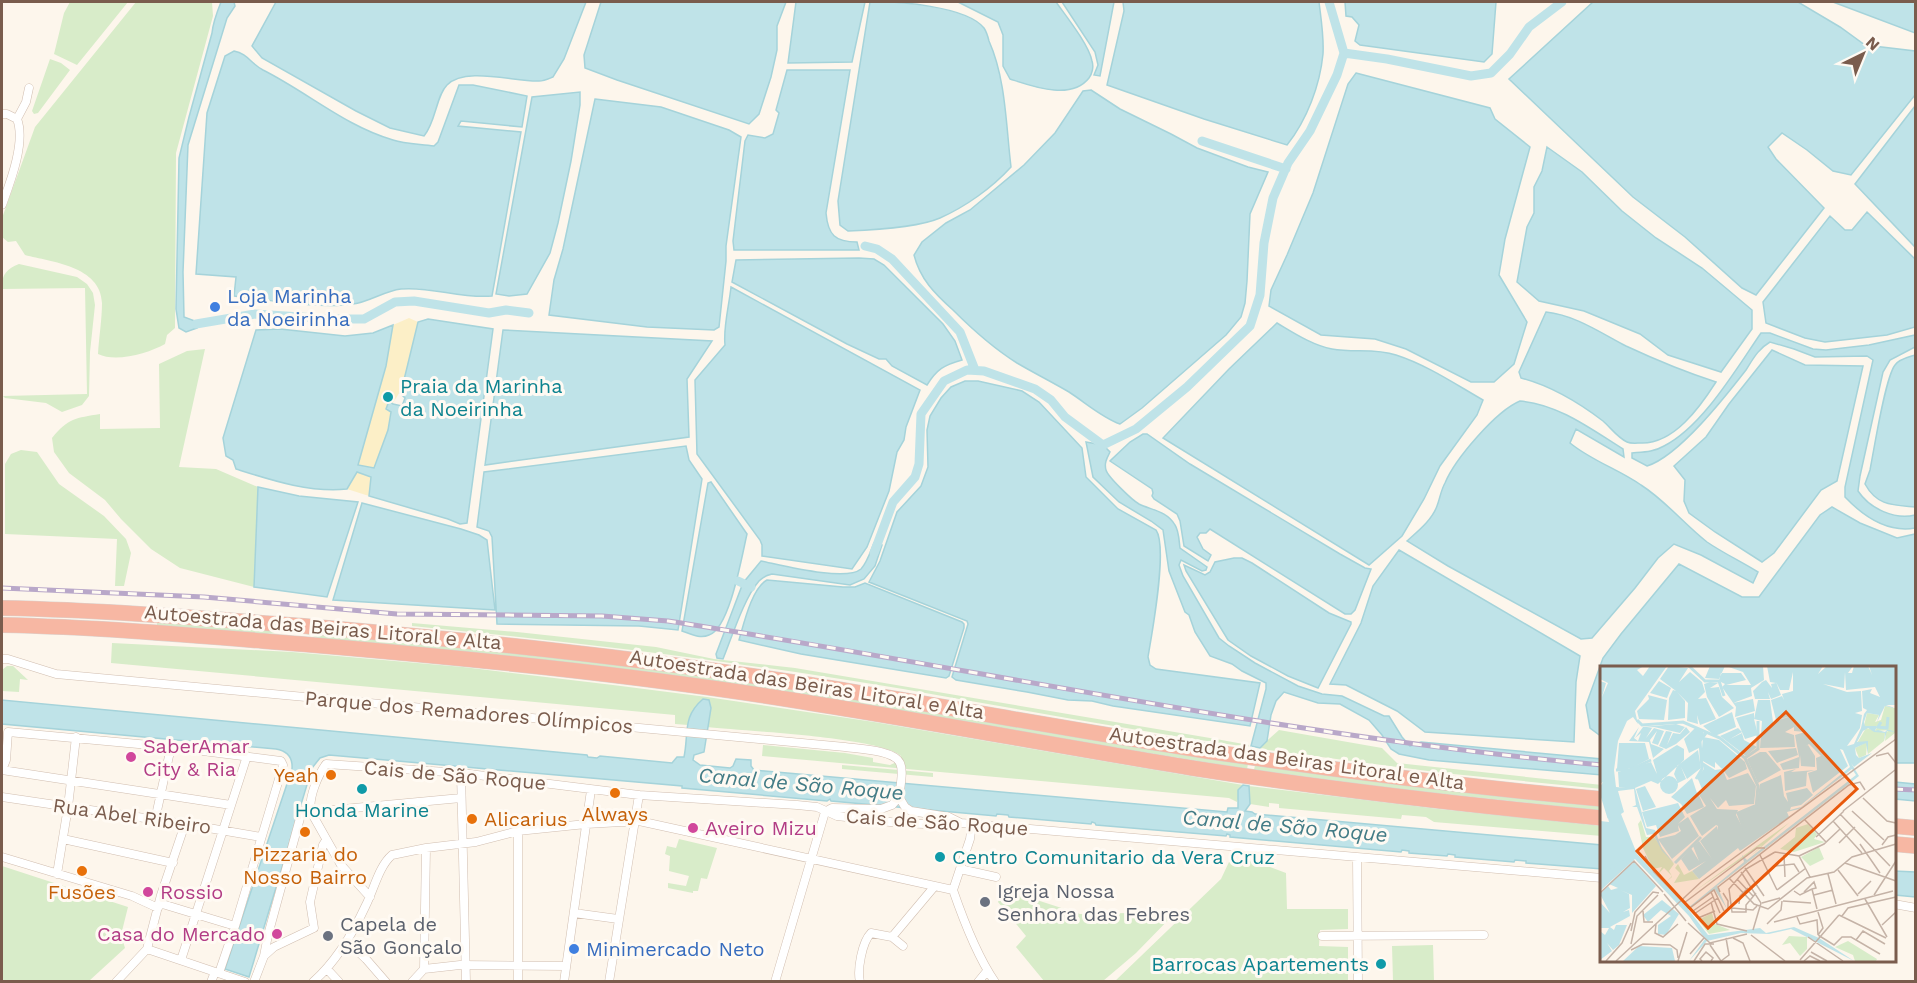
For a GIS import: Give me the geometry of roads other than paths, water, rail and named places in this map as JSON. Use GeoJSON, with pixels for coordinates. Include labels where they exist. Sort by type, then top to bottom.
{"type":"FeatureCollection","features":[{"type":"Feature","properties":{"kind":"highway","name":"Autoestrada das Beiras Litoral e Alta"},"geometry":{"type":"LineString","coordinates":[[2,608],[245,621],[437,637],[614,657],[791,681],[1199,750],[1482,788],[1600,800]]}},
{"type":"Feature","properties":{"kind":"highway","name":"Autoestrada das Beiras Litoral e Alta"},"geometry":{"type":"LineString","coordinates":[[2,625],[56,626],[247,640],[437,656],[615,675],[790,700],[1195,768],[1480,807],[1600,818]]}},
{"type":"Feature","properties":{"kind":"highway"},"geometry":{"type":"LineString","coordinates":[[1896,826],[1916,828]]}},
{"type":"Feature","properties":{"kind":"highway"},"geometry":{"type":"LineString","coordinates":[[1896,844],[1916,846]]}},
{"type":"Feature","properties":{"kind":"street"},"geometry":{"type":"LineString","coordinates":[[16,120],[26,102],[29,88]]}},
{"type":"Feature","properties":{"kind":"street"},"geometry":{"type":"LineString","coordinates":[[2,114],[7,114],[20,126],[20,140],[11,180],[2,205]]}},
{"type":"Feature","properties":{"kind":"street","name":"Parque dos Remadores Olímpicos"},"geometry":{"type":"LineString","coordinates":[[2,659],[56,674],[845,747],[893,756],[900,762],[899,797]]}},
{"type":"Feature","properties":{"kind":"street"},"geometry":{"type":"LineString","coordinates":[[211,981],[217,972],[235,926],[282,763],[278,760],[171,747],[8,732],[6,760],[2,770],[231,805]]}},
{"type":"Feature","properties":{"kind":"street"},"geometry":{"type":"LineString","coordinates":[[57,874],[76,737]]}},
{"type":"Feature","properties":{"kind":"street"},"geometry":{"type":"LineString","coordinates":[[155,820],[171,747]]}},
{"type":"Feature","properties":{"kind":"street"},"geometry":{"type":"LineString","coordinates":[[181,960],[247,756]]}},
{"type":"Feature","properties":{"kind":"street","name":"Cais de São Roque"},"geometry":{"type":"LineString","coordinates":[[311,812],[310,806],[319,776],[323,767],[329,763],[461,773],[639,795],[817,807],[837,816],[899,823],[950,825],[961,823],[1600,878]]}},
{"type":"Feature","properties":{"kind":"street"},"geometry":{"type":"LineString","coordinates":[[461,773],[466,981]]}},
{"type":"Feature","properties":{"kind":"street"},"geometry":{"type":"LineString","coordinates":[[564,981],[591,789]]}},
{"type":"Feature","properties":{"kind":"street"},"geometry":{"type":"LineString","coordinates":[[609,981],[639,795]]}},
{"type":"Feature","properties":{"kind":"street","name":"Rua Abel Ribeiro"},"geometry":{"type":"LineString","coordinates":[[2,797],[223,829],[261,837]]}},
{"type":"Feature","properties":{"kind":"street"},"geometry":{"type":"LineString","coordinates":[[775,981],[825,812],[832,808],[881,809],[892,805],[899,797],[905,807],[911,811],[949,817],[961,823]]}},
{"type":"Feature","properties":{"kind":"street"},"geometry":{"type":"LineString","coordinates":[[254,981],[264,956],[302,812],[461,798]]}},
{"type":"Feature","properties":{"kind":"street"},"geometry":{"type":"LineString","coordinates":[[311,812],[341,865],[370,897]]}},
{"type":"Feature","properties":{"kind":"street"},"geometry":{"type":"LineString","coordinates":[[313,981],[327,969],[347,941],[387,859],[398,853],[464,844],[518,831],[634,820],[953,890]]}},
{"type":"Feature","properties":{"kind":"street"},"geometry":{"type":"LineString","coordinates":[[116,981],[147,950],[158,905],[185,824]]}},
{"type":"Feature","properties":{"kind":"street"},"geometry":{"type":"LineString","coordinates":[[972,824],[970,839],[953,890],[987,971],[995,981]]}},
{"type":"Feature","properties":{"kind":"street"},"geometry":{"type":"LineString","coordinates":[[518,831],[518,981]]}},
{"type":"Feature","properties":{"kind":"street"},"geometry":{"type":"LineString","coordinates":[[63,839],[172,863]]}},
{"type":"Feature","properties":{"kind":"street"},"geometry":{"type":"LineString","coordinates":[[264,956],[274,947],[314,928],[309,908],[326,840]]}},
{"type":"Feature","properties":{"kind":"street"},"geometry":{"type":"LineString","coordinates":[[424,969],[426,848]]}},
{"type":"Feature","properties":{"kind":"street"},"geometry":{"type":"LineString","coordinates":[[2,857],[235,926]]}},
{"type":"Feature","properties":{"kind":"street"},"geometry":{"type":"LineString","coordinates":[[1357,857],[1358,981]]}},
{"type":"Feature","properties":{"kind":"street"},"geometry":{"type":"LineString","coordinates":[[960,869],[996,878]]}},
{"type":"Feature","properties":{"kind":"street"},"geometry":{"type":"LineString","coordinates":[[892,937],[934,887]]}},
{"type":"Feature","properties":{"kind":"street"},"geometry":{"type":"LineString","coordinates":[[1896,904],[1916,908]]}},
{"type":"Feature","properties":{"kind":"street"},"geometry":{"type":"LineString","coordinates":[[574,913],[618,919]]}},
{"type":"Feature","properties":{"kind":"street"},"geometry":{"type":"LineString","coordinates":[[860,981],[858,970],[866,938],[871,933],[892,937],[903,946]]}},
{"type":"Feature","properties":{"kind":"street"},"geometry":{"type":"LineString","coordinates":[[1322,936],[1484,935]]}},
{"type":"Feature","properties":{"kind":"street"},"geometry":{"type":"LineString","coordinates":[[347,941],[386,981]]}},
{"type":"Feature","properties":{"kind":"street"},"geometry":{"type":"LineString","coordinates":[[147,950],[245,981]]}},
{"type":"Feature","properties":{"kind":"street"},"geometry":{"type":"LineString","coordinates":[[412,981],[424,969],[465,965],[566,966]]}},
{"type":"Feature","properties":{"kind":"street"},"geometry":{"type":"LineString","coordinates":[[327,969],[339,981]]}},
{"type":"Feature","properties":{"kind":"street"},"geometry":{"type":"LineString","coordinates":[[978,981],[987,971]]}},
{"type":"Feature","properties":{"kind":"water"},"geometry":{"type":"Polygon","coordinates":[[[221,2],[234,2],[235,6],[227,18],[188,145],[183,272],[184,317],[195,321],[197,328],[186,332],[179,328],[176,309],[179,158],[214,21],[221,2]]]}},
{"type":"Feature","properties":{"kind":"water"},"geometry":{"type":"Polygon","coordinates":[[[276,2],[586,2],[564,59],[553,77],[539,81],[491,76],[466,76],[455,79],[443,90],[431,124],[424,136],[390,128],[262,58],[252,46],[276,2]]]}},
{"type":"Feature","properties":{"kind":"water"},"geometry":{"type":"Polygon","coordinates":[[[601,2],[786,2],[777,26],[777,50],[759,114],[749,124],[585,68],[584,55],[601,2]]]}},
{"type":"Feature","properties":{"kind":"water"},"geometry":{"type":"Polygon","coordinates":[[[796,2],[865,2],[852,62],[788,63],[796,2]]]}},
{"type":"Feature","properties":{"kind":"water"},"geometry":{"type":"Polygon","coordinates":[[[870,2],[930,6],[962,15],[984,28],[999,71],[1011,167],[978,196],[940,218],[907,226],[848,231],[840,225],[838,201],[870,2]]]}},
{"type":"Feature","properties":{"kind":"water"},"geometry":{"type":"Polygon","coordinates":[[[958,2],[1056,2],[1087,47],[1093,66],[1090,76],[1081,85],[1062,90],[1040,88],[1010,79],[1003,66],[1003,35],[998,22],[958,2]]]}},
{"type":"Feature","properties":{"kind":"water"},"geometry":{"type":"Polygon","coordinates":[[[1062,2],[1114,2],[1100,76],[1094,75],[1098,65],[1095,52],[1062,2]]]}},
{"type":"Feature","properties":{"kind":"water"},"geometry":{"type":"Polygon","coordinates":[[[1123,2],[1319,2],[1323,47],[1319,78],[1301,125],[1287,145],[1107,85],[1124,11],[1123,2]]]}},
{"type":"Feature","properties":{"kind":"water"},"geometry":{"type":"Polygon","coordinates":[[[1345,2],[1496,2],[1492,54],[1484,62],[1360,45],[1355,41],[1359,25],[1352,17],[1346,16],[1345,2]]]}},
{"type":"Feature","properties":{"kind":"water"},"geometry":{"type":"Polygon","coordinates":[[[1593,2],[1798,2],[1865,45],[1915,51],[1915,95],[1851,175],[1833,171],[1782,133],[1768,147],[1776,159],[1824,208],[1756,295],[1742,288],[1685,237],[1633,197],[1509,79],[1593,2]]]}},
{"type":"Feature","properties":{"kind":"water"},"geometry":{"type":"Polygon","coordinates":[[[1833,2],[1915,2],[1915,33],[1833,2]]]}},
{"type":"Feature","properties":{"kind":"water"},"geometry":{"type":"Polygon","coordinates":[[[234,51],[243,54],[259,67],[342,118],[375,134],[408,143],[434,146],[438,142],[459,85],[473,85],[527,96],[522,127],[461,121],[458,126],[521,132],[492,296],[401,289],[353,304],[310,305],[234,296],[236,277],[196,274],[207,113],[225,56],[234,51]]]}},
{"type":"Feature","properties":{"kind":"water"},"geometry":{"type":"Polygon","coordinates":[[[787,70],[850,70],[826,213],[834,236],[843,241],[857,242],[859,250],[734,250],[733,241],[745,141],[748,135],[765,138],[773,134],[779,113],[776,110],[787,70]]]}},
{"type":"Feature","properties":{"kind":"water"},"geometry":{"type":"Polygon","coordinates":[[[1356,73],[1490,108],[1495,119],[1530,147],[1505,239],[1499,275],[1527,322],[1514,364],[1494,382],[1471,382],[1406,349],[1375,339],[1321,335],[1269,306],[1271,290],[1313,193],[1348,84],[1356,73]]]}},
{"type":"Feature","properties":{"kind":"water"},"geometry":{"type":"Polygon","coordinates":[[[1091,90],[1120,109],[1197,148],[1268,172],[1250,214],[1247,281],[1241,317],[1226,335],[1142,408],[1120,424],[1017,363],[984,338],[929,286],[914,255],[922,242],[946,223],[970,210],[1024,165],[1055,133],[1083,91],[1091,90]]]}},
{"type":"Feature","properties":{"kind":"water"},"geometry":{"type":"Polygon","coordinates":[[[580,92],[571,161],[550,253],[527,294],[509,296],[496,294],[532,97],[580,92]]]}},
{"type":"Feature","properties":{"kind":"water"},"geometry":{"type":"Polygon","coordinates":[[[595,99],[661,107],[729,130],[741,137],[726,246],[719,327],[714,330],[647,327],[549,315],[554,280],[563,249],[595,99]]]}},
{"type":"Feature","properties":{"kind":"water"},"geometry":{"type":"Polygon","coordinates":[[[1915,106],[1915,247],[1855,184],[1915,106]]]}},
{"type":"Feature","properties":{"kind":"water"},"geometry":{"type":"Polygon","coordinates":[[[1547,147],[1582,172],[1622,211],[1656,238],[1702,268],[1752,310],[1752,329],[1721,372],[1668,355],[1640,334],[1584,311],[1539,301],[1517,282],[1527,227],[1534,213],[1534,187],[1542,171],[1547,147]]]}},
{"type":"Feature","properties":{"kind":"water"},"geometry":{"type":"Polygon","coordinates":[[[1867,212],[1915,259],[1915,327],[1887,335],[1825,342],[1805,338],[1766,323],[1763,302],[1830,216],[1845,230],[1852,230],[1867,212]]]}},
{"type":"Feature","properties":{"kind":"water"},"geometry":{"type":"Polygon","coordinates":[[[874,259],[884,265],[943,324],[955,341],[962,360],[942,368],[927,385],[892,366],[886,359],[879,359],[847,344],[732,282],[736,260],[874,259]]]}},
{"type":"Feature","properties":{"kind":"water"},"geometry":{"type":"Polygon","coordinates":[[[731,287],[920,390],[906,427],[904,440],[897,452],[889,491],[867,547],[852,569],[762,556],[760,540],[697,454],[695,380],[725,345],[725,324],[731,287]]]}},
{"type":"Feature","properties":{"kind":"water"},"geometry":{"type":"Polygon","coordinates":[[[1546,312],[1577,321],[1648,356],[1716,382],[1694,413],[1675,431],[1653,442],[1627,442],[1603,421],[1574,401],[1543,385],[1521,378],[1519,372],[1546,312]]]}},
{"type":"Feature","properties":{"kind":"water"},"geometry":{"type":"Polygon","coordinates":[[[428,319],[493,329],[467,523],[460,524],[369,496],[371,477],[357,472],[347,489],[319,489],[291,485],[236,469],[233,460],[226,456],[223,438],[256,330],[280,329],[345,336],[373,333],[393,325],[386,366],[358,465],[374,468],[388,430],[391,412],[386,409],[389,401],[402,406],[405,398],[400,393],[418,322],[428,319]]]}},
{"type":"Feature","properties":{"kind":"water"},"geometry":{"type":"Polygon","coordinates":[[[1277,323],[1317,345],[1340,350],[1380,352],[1407,359],[1441,375],[1483,400],[1477,415],[1440,466],[1402,536],[1369,565],[1163,438],[1277,323]]]}},
{"type":"Feature","properties":{"kind":"water"},"geometry":{"type":"Polygon","coordinates":[[[503,330],[712,341],[687,379],[689,437],[485,465],[503,330]]]}},
{"type":"Feature","properties":{"kind":"water"},"geometry":{"type":"Polygon","coordinates":[[[1761,333],[1770,333],[1813,349],[1826,350],[1869,345],[1915,335],[1915,347],[1890,360],[1883,372],[1858,491],[1869,503],[1884,512],[1899,516],[1915,515],[1915,528],[1886,526],[1868,517],[1845,497],[1845,487],[1873,360],[1867,356],[1815,357],[1770,342],[1759,351],[1714,410],[1673,451],[1647,466],[1632,458],[1632,453],[1652,451],[1664,446],[1692,425],[1730,379],[1761,333]]]}},
{"type":"Feature","properties":{"kind":"water"},"geometry":{"type":"Polygon","coordinates":[[[1772,350],[1805,365],[1863,366],[1837,481],[1821,490],[1774,553],[1762,562],[1689,513],[1684,501],[1685,480],[1674,466],[1706,437],[1772,350]]]}},
{"type":"Feature","properties":{"kind":"water"},"geometry":{"type":"Polygon","coordinates":[[[1916,355],[1915,507],[1886,503],[1875,497],[1865,484],[1891,372],[1899,361],[1916,355]]]}},
{"type":"Feature","properties":{"kind":"water"},"geometry":{"type":"Polygon","coordinates":[[[965,381],[978,381],[1022,391],[1039,402],[1082,448],[1086,477],[1118,509],[1156,530],[1159,539],[1160,571],[1148,657],[1150,665],[1156,669],[1260,683],[1250,726],[1092,701],[1068,700],[956,680],[952,677],[967,621],[869,582],[880,561],[897,512],[921,486],[928,467],[927,430],[930,416],[951,387],[965,381]]]}},
{"type":"Feature","properties":{"kind":"water"},"geometry":{"type":"Polygon","coordinates":[[[1520,401],[1561,412],[1623,449],[1624,457],[1576,429],[1570,443],[1641,485],[1659,498],[1707,542],[1758,572],[1753,583],[1701,555],[1674,544],[1658,558],[1592,638],[1581,639],[1407,541],[1432,516],[1450,473],[1467,449],[1488,425],[1510,406],[1520,401]]]}},
{"type":"Feature","properties":{"kind":"water"},"geometry":{"type":"Polygon","coordinates":[[[1147,434],[1190,464],[1340,554],[1371,569],[1355,610],[1351,614],[1345,614],[1210,529],[1206,533],[1200,533],[1197,537],[1203,549],[1211,555],[1208,561],[1184,546],[1177,514],[1154,499],[1152,489],[1110,461],[1130,442],[1147,434]]]}},
{"type":"Feature","properties":{"kind":"water"},"geometry":{"type":"Polygon","coordinates":[[[1086,442],[1103,445],[1110,452],[1106,470],[1126,493],[1139,504],[1172,520],[1177,530],[1180,548],[1207,567],[1202,571],[1181,560],[1179,565],[1183,576],[1219,638],[1255,663],[1298,686],[1322,694],[1342,696],[1384,716],[1389,716],[1410,746],[1421,742],[1600,759],[1600,775],[1429,760],[1399,754],[1391,749],[1369,720],[1340,704],[1318,703],[1284,692],[1276,701],[1271,715],[1267,741],[1260,748],[1251,746],[1266,683],[1232,664],[1210,656],[1195,632],[1189,615],[1185,612],[1169,571],[1163,530],[1119,502],[1093,477],[1086,442]]]}},
{"type":"Feature","properties":{"kind":"water"},"geometry":{"type":"Polygon","coordinates":[[[686,446],[689,460],[702,479],[678,630],[639,626],[497,624],[492,537],[489,531],[477,527],[484,472],[686,446]]]}},
{"type":"Feature","properties":{"kind":"water"},"geometry":{"type":"Polygon","coordinates":[[[711,482],[747,534],[734,590],[723,619],[716,630],[709,635],[699,636],[682,631],[708,483],[711,482]]]}},
{"type":"Feature","properties":{"kind":"water"},"geometry":{"type":"Polygon","coordinates":[[[258,487],[299,496],[358,502],[327,597],[254,587],[258,487]]]}},
{"type":"Feature","properties":{"kind":"water"},"geometry":{"type":"Polygon","coordinates":[[[362,503],[461,529],[487,540],[495,610],[333,600],[362,503]]]}},
{"type":"Feature","properties":{"kind":"water"},"geometry":{"type":"Polygon","coordinates":[[[1832,507],[1860,523],[1897,538],[1915,534],[1915,763],[1896,763],[1896,666],[1600,666],[1603,658],[1621,634],[1679,564],[1742,597],[1759,597],[1820,515],[1832,507]]]}},
{"type":"Feature","properties":{"kind":"water"},"geometry":{"type":"Polygon","coordinates":[[[874,543],[882,545],[875,566],[864,579],[850,585],[772,574],[762,578],[743,607],[723,659],[717,658],[716,654],[743,583],[761,561],[828,573],[853,573],[861,569],[874,543]]]}},
{"type":"Feature","properties":{"kind":"water"},"geometry":{"type":"Polygon","coordinates":[[[1399,550],[1580,656],[1576,682],[1574,742],[1425,732],[1397,711],[1346,685],[1330,684],[1361,623],[1373,586],[1399,550]]]}},
{"type":"Feature","properties":{"kind":"water"},"geometry":{"type":"Polygon","coordinates":[[[1242,558],[1252,563],[1329,613],[1351,622],[1318,688],[1288,676],[1251,656],[1228,640],[1184,565],[1205,575],[1210,572],[1215,562],[1242,558]]]}},
{"type":"Feature","properties":{"kind":"water"},"geometry":{"type":"Polygon","coordinates":[[[767,580],[843,587],[855,587],[865,583],[962,622],[964,628],[949,676],[946,678],[801,654],[739,640],[753,598],[767,580]]]}},
{"type":"Feature","properties":{"kind":"water"},"geometry":{"type":"Polygon","coordinates":[[[1600,666],[1600,736],[1590,728],[1586,705],[1600,666]]]}},
{"type":"Feature","properties":{"kind":"water","name":"Canal de São Roque"},"geometry":{"type":"Polygon","coordinates":[[[703,699],[709,700],[711,708],[704,752],[694,755],[693,760],[700,765],[730,768],[736,759],[751,760],[754,770],[1227,812],[1228,808],[1238,808],[1238,790],[1243,785],[1249,786],[1250,804],[1245,811],[1255,814],[1600,845],[1600,869],[329,755],[320,758],[312,768],[249,977],[225,969],[292,769],[288,755],[276,749],[2,724],[2,700],[587,755],[597,758],[600,756],[672,763],[677,757],[684,757],[689,719],[703,699]]]}},
{"type":"Feature","properties":{"kind":"water"},"geometry":{"type":"Polygon","coordinates":[[[1896,782],[1915,784],[1915,801],[1896,799],[1896,782]]]}},
{"type":"Feature","properties":{"kind":"water"},"geometry":{"type":"Polygon","coordinates":[[[1896,871],[1915,872],[1915,897],[1896,895],[1896,871]]]}},
{"type":"Feature","properties":{"kind":"waterway"},"geometry":{"type":"LineString","coordinates":[[1099,457],[1103,445],[1136,429],[1187,387],[1250,326],[1260,295],[1264,243],[1273,198],[1288,163],[1310,131],[1337,75],[1344,53],[1329,2]]}},
{"type":"Feature","properties":{"kind":"waterway"},"geometry":{"type":"LineString","coordinates":[[1344,53],[1471,76],[1491,73],[1510,54],[1529,27],[1562,2]]}},
{"type":"Feature","properties":{"kind":"waterway"},"geometry":{"type":"LineString","coordinates":[[1202,141],[1286,169]]}},
{"type":"Feature","properties":{"kind":"waterway"},"geometry":{"type":"LineString","coordinates":[[865,246],[877,249],[892,259],[960,332],[975,370]]}},
{"type":"Feature","properties":{"kind":"waterway"},"geometry":{"type":"LineString","coordinates":[[196,324],[255,314],[364,319],[395,302],[414,301],[489,313],[506,310],[529,313]]}},
{"type":"Feature","properties":{"kind":"waterway"},"geometry":{"type":"LineString","coordinates":[[874,553],[893,502],[915,477],[919,464],[921,414],[944,381],[967,370],[984,371],[1035,389],[1051,400],[1065,417],[1103,445]]}},
{"type":"Feature","properties":{"kind":"waterway"},"geometry":{"type":"LineString","coordinates":[[738,581],[751,587]]}},
{"type":"Feature","properties":{"kind":"railway"},"geometry":{"type":"LineString","coordinates":[[2,588],[204,597],[397,614],[602,616],[668,621],[1250,720],[1484,753],[1600,765]]}},
{"type":"Feature","properties":{"kind":"railway"},"geometry":{"type":"LineString","coordinates":[[1896,789],[1916,790]]}},
{"type":"Feature","properties":{"kind":"place","name":"Loja Marinha da Noeirinha"},"geometry":{"type":"Point","coordinates":[215,307]}},
{"type":"Feature","properties":{"kind":"place","name":"Praia da Marinha da Noeirinha"},"geometry":{"type":"Point","coordinates":[388,397]}},
{"type":"Feature","properties":{"kind":"place","name":"SaberAmar City & Ria"},"geometry":{"type":"Point","coordinates":[131,757]}},
{"type":"Feature","properties":{"kind":"place","name":"Yeah"},"geometry":{"type":"Point","coordinates":[331,775]}},
{"type":"Feature","properties":{"kind":"place","name":"Honda Marine"},"geometry":{"type":"Point","coordinates":[362,789]}},
{"type":"Feature","properties":{"kind":"place","name":"Always"},"geometry":{"type":"Point","coordinates":[615,793]}},
{"type":"Feature","properties":{"kind":"place","name":"Alicarius"},"geometry":{"type":"Point","coordinates":[472,819]}},
{"type":"Feature","properties":{"kind":"place","name":"Aveiro Mizu"},"geometry":{"type":"Point","coordinates":[693,828]}},
{"type":"Feature","properties":{"kind":"place","name":"Pizzaria do Nosso Bairro"},"geometry":{"type":"Point","coordinates":[305,832]}},
{"type":"Feature","properties":{"kind":"place","name":"Centro Comunitario da Vera Cruz"},"geometry":{"type":"Point","coordinates":[940,857]}},
{"type":"Feature","properties":{"kind":"place","name":"Fusões"},"geometry":{"type":"Point","coordinates":[82,871]}},
{"type":"Feature","properties":{"kind":"place","name":"Rossio"},"geometry":{"type":"Point","coordinates":[148,892]}},
{"type":"Feature","properties":{"kind":"place","name":"Igreja Nossa Senhora das Febres"},"geometry":{"type":"Point","coordinates":[985,902]}},
{"type":"Feature","properties":{"kind":"place","name":"Casa do Mercado"},"geometry":{"type":"Point","coordinates":[277,934]}},
{"type":"Feature","properties":{"kind":"place","name":"Capela de São Gonçalo"},"geometry":{"type":"Point","coordinates":[328,936]}},
{"type":"Feature","properties":{"kind":"place","name":"Minimercado Neto"},"geometry":{"type":"Point","coordinates":[574,949]}},
{"type":"Feature","properties":{"kind":"place","name":"Barrocas Apartements"},"geometry":{"type":"Point","coordinates":[1381,964]}}]}
